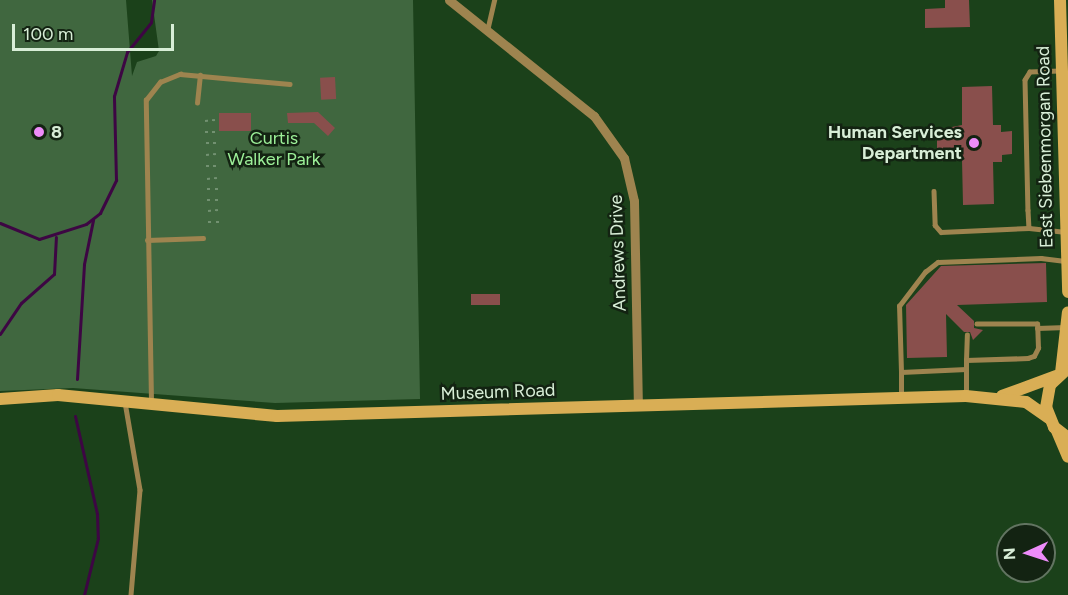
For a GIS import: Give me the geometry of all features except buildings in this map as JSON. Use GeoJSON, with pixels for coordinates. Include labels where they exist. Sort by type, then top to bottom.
{"type":"FeatureCollection","features":[{"type":"Feature","properties":{"kind":"street","name":"Andrews Drive"},"geometry":{"type":"LineString","coordinates":[[449,0],[594,116],[624,158],[634,201],[638,406]]}},
{"type":"Feature","properties":{"kind":"street","name":"East Siebenmorgan Road"},"geometry":{"type":"LineString","coordinates":[[1060,0],[1068,292]]}},
{"type":"Feature","properties":{"kind":"street"},"geometry":{"type":"LineString","coordinates":[[1068,312],[1062,372],[1047,396],[1052,423],[1068,457]]}},
{"type":"Feature","properties":{"kind":"street","name":"Museum Road"},"geometry":{"type":"LineString","coordinates":[[998,397],[1032,388],[1062,372]]}},
{"type":"Feature","properties":{"kind":"street","name":"Museum Road"},"geometry":{"type":"LineString","coordinates":[[0,399],[58,395],[277,416],[966,396],[998,397],[1026,402],[1068,438]]}},
{"type":"Feature","properties":{"kind":"lane"},"geometry":{"type":"LineString","coordinates":[[487,31],[494,0]]}},
{"type":"Feature","properties":{"kind":"lane"},"geometry":{"type":"LineString","coordinates":[[1060,0],[1068,0]]}},
{"type":"Feature","properties":{"kind":"lane"},"geometry":{"type":"LineString","coordinates":[[1029,228],[1025,80],[1030,72],[1062,71]]}},
{"type":"Feature","properties":{"kind":"lane"},"geometry":{"type":"LineString","coordinates":[[151,404],[145,104],[164,80],[180,74],[290,84]]}},
{"type":"Feature","properties":{"kind":"lane"},"geometry":{"type":"LineString","coordinates":[[198,103],[200,75]]}},
{"type":"Feature","properties":{"kind":"lane"},"geometry":{"type":"LineString","coordinates":[[934,191],[935,225],[941,232],[1029,228],[1066,232]]}},
{"type":"Feature","properties":{"kind":"lane"},"geometry":{"type":"LineString","coordinates":[[147,240],[203,238]]}},
{"type":"Feature","properties":{"kind":"lane"},"geometry":{"type":"LineString","coordinates":[[901,398],[899,306],[925,272],[938,262],[1041,258],[1066,261]]}},
{"type":"Feature","properties":{"kind":"lane"},"geometry":{"type":"LineString","coordinates":[[977,324],[1029,322],[1037,328],[1066,327]]}},
{"type":"Feature","properties":{"kind":"lane"},"geometry":{"type":"LineString","coordinates":[[966,360],[1034,356],[1037,328]]}},
{"type":"Feature","properties":{"kind":"lane"},"geometry":{"type":"LineString","coordinates":[[966,396],[967,335]]}},
{"type":"Feature","properties":{"kind":"lane"},"geometry":{"type":"LineString","coordinates":[[901,372],[966,369]]}},
{"type":"Feature","properties":{"kind":"lane"},"geometry":{"type":"LineString","coordinates":[[125,402],[140,490],[131,595]]}},
{"type":"Feature","properties":{"kind":"path"},"geometry":{"type":"LineString","coordinates":[[205,121],[215,120]]}},
{"type":"Feature","properties":{"kind":"path"},"geometry":{"type":"LineString","coordinates":[[205,132],[216,132]]}},
{"type":"Feature","properties":{"kind":"path"},"geometry":{"type":"LineString","coordinates":[[206,143],[216,143]]}},
{"type":"Feature","properties":{"kind":"path"},"geometry":{"type":"LineString","coordinates":[[206,155],[216,154]]}},
{"type":"Feature","properties":{"kind":"path"},"geometry":{"type":"LineString","coordinates":[[206,166],[217,166]]}},
{"type":"Feature","properties":{"kind":"path"},"geometry":{"type":"LineString","coordinates":[[207,179],[217,178]]}},
{"type":"Feature","properties":{"kind":"path"},"geometry":{"type":"LineString","coordinates":[[207,189],[218,189]]}},
{"type":"Feature","properties":{"kind":"path"},"geometry":{"type":"LineString","coordinates":[[207,200],[218,200]]}},
{"type":"Feature","properties":{"kind":"path"},"geometry":{"type":"LineString","coordinates":[[208,211],[218,210]]}},
{"type":"Feature","properties":{"kind":"path"},"geometry":{"type":"LineString","coordinates":[[208,222],[219,222]]}},
{"type":"Feature","properties":{"kind":"green space","name":"Curtis Walker Park"},"geometry":{"type":"Polygon","coordinates":[[[0,0],[126,0],[132,76],[137,62],[156,56],[159,51],[152,0],[413,0],[420,399],[275,403],[73,388],[0,391],[0,0]]]}},
{"type":"Feature","properties":{"kind":"waterway"},"geometry":{"type":"LineString","coordinates":[[0,223],[39,239],[86,224],[100,213],[116,180],[114,96],[127,52],[151,22],[154,0]]}},
{"type":"Feature","properties":{"kind":"waterway"},"geometry":{"type":"LineString","coordinates":[[77,379],[84,264],[93,220]]}},
{"type":"Feature","properties":{"kind":"waterway"},"geometry":{"type":"LineString","coordinates":[[0,334],[21,303],[54,274],[56,237]]}},
{"type":"Feature","properties":{"kind":"waterway"},"geometry":{"type":"LineString","coordinates":[[75,416],[97,514],[98,538],[84,595]]}},
{"type":"Feature","properties":{"kind":"place","name":"8"},"geometry":{"type":"Point","coordinates":[39,132]}},
{"type":"Feature","properties":{"kind":"place","name":"Human Services Department"},"geometry":{"type":"Point","coordinates":[974,143]}}]}
